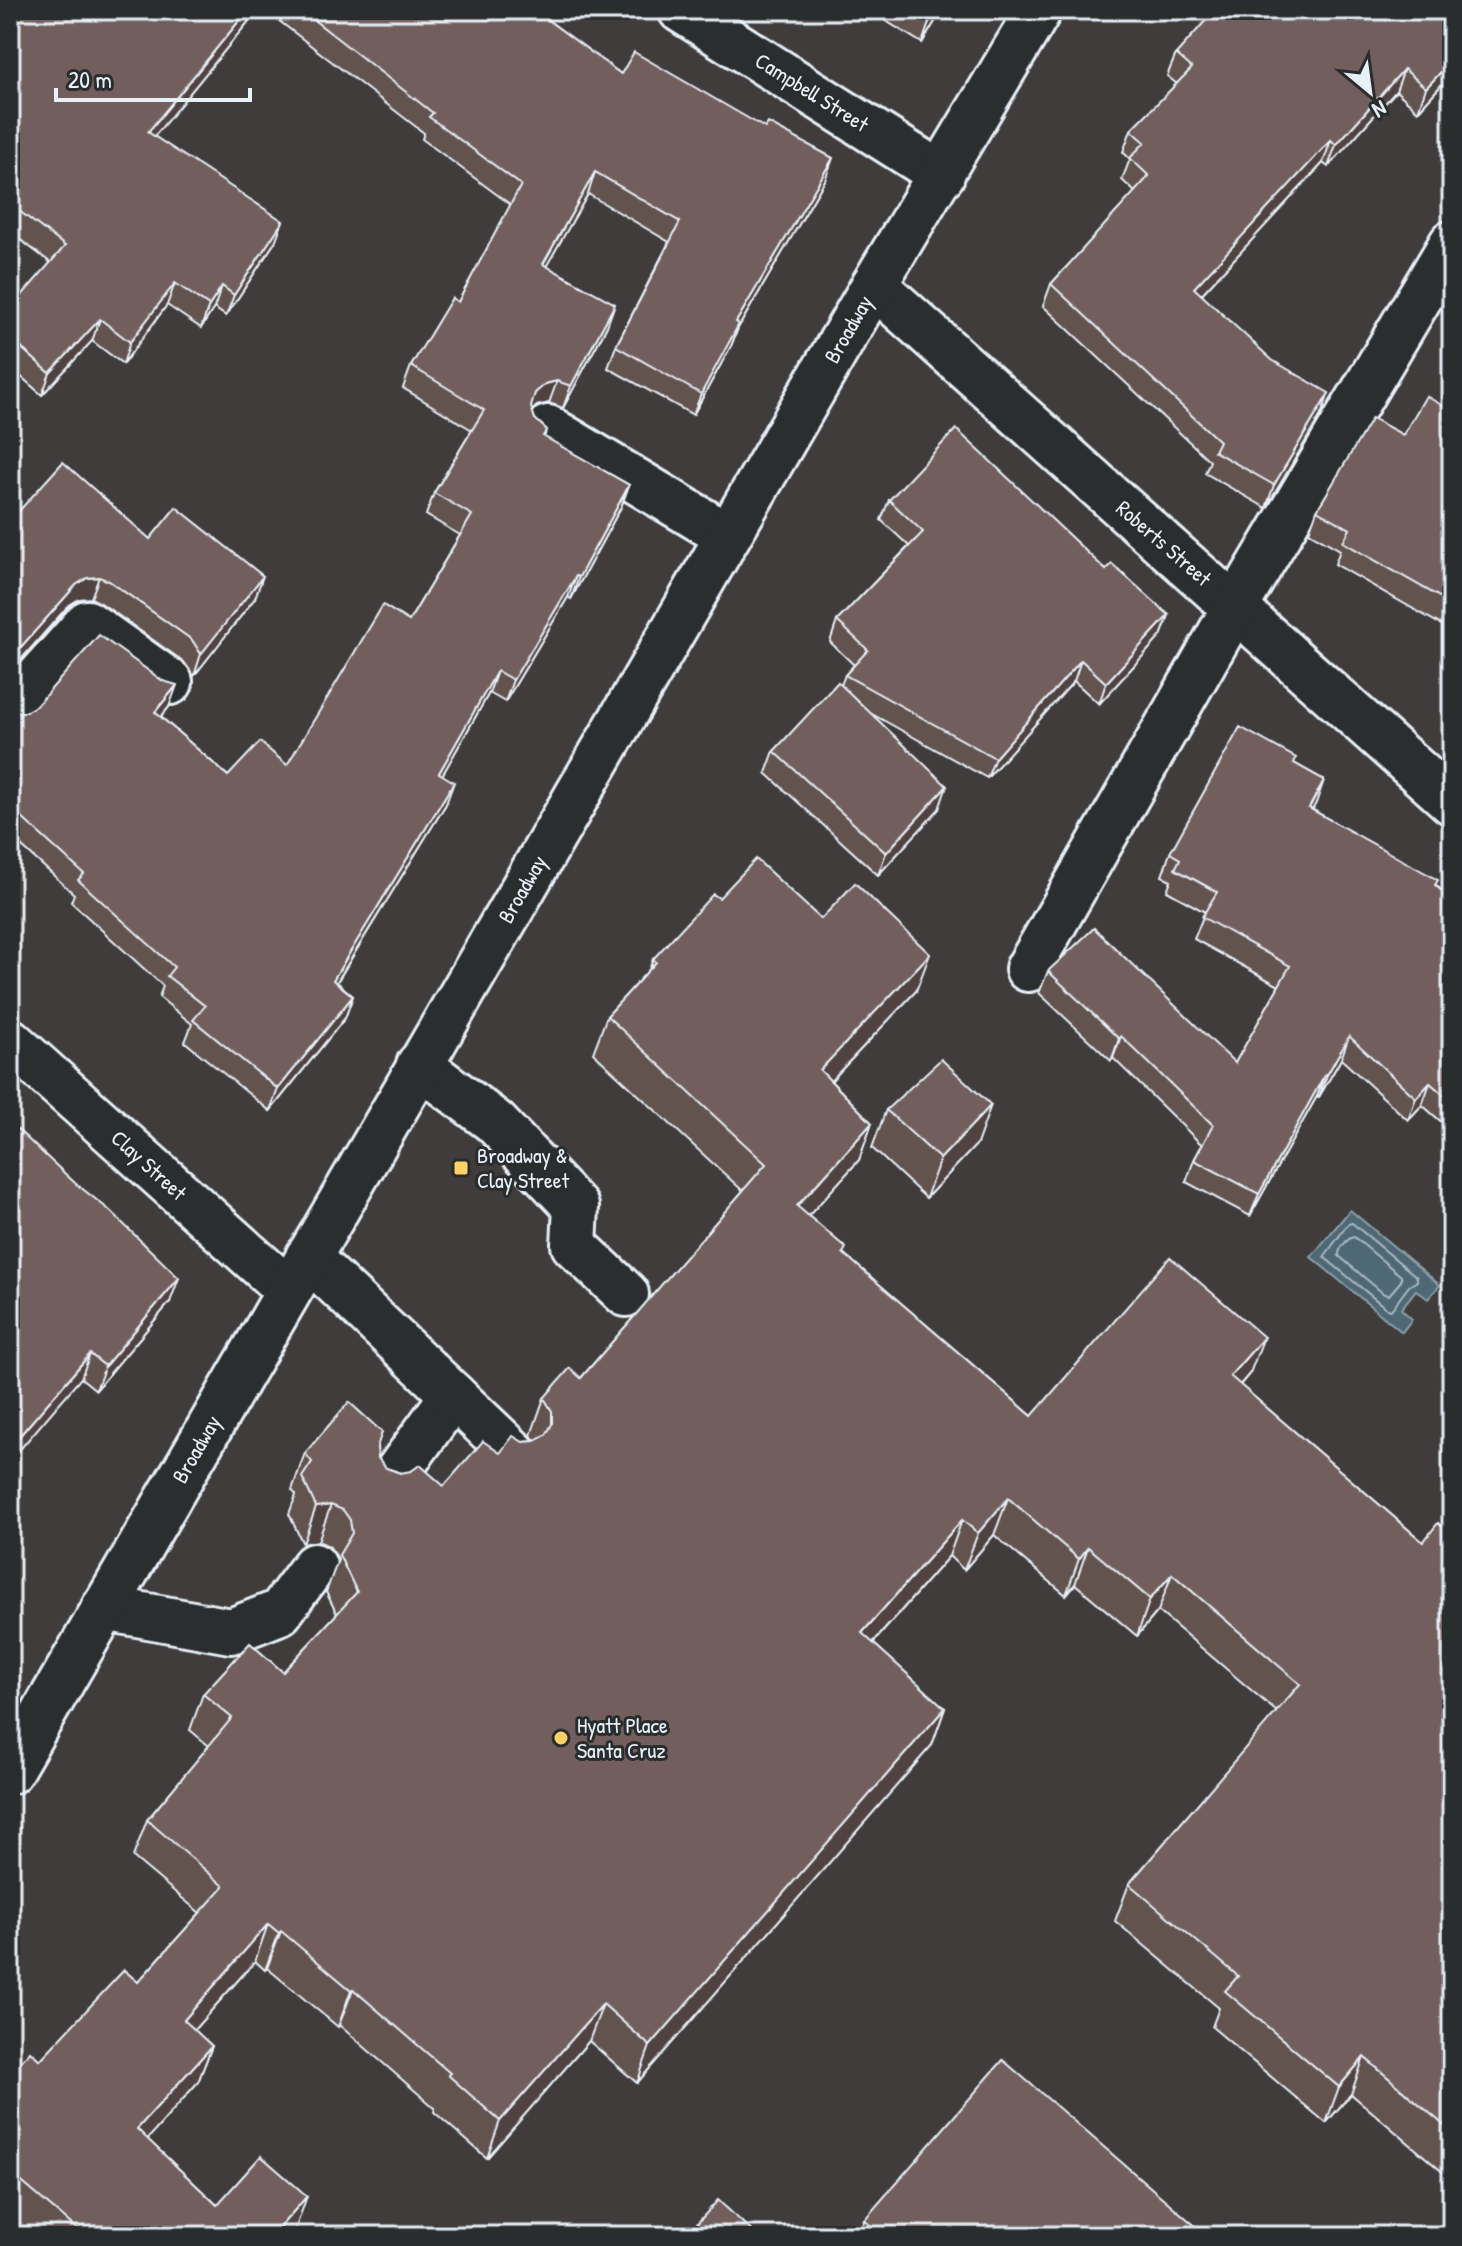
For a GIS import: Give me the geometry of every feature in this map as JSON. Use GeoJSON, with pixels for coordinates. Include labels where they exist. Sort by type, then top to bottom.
{"type":"FeatureCollection","features":[{"type":"Feature","properties":{"kind":"main road","name":"Campbell Street"},"geometry":{"type":"LineString","coordinates":[[681,10],[942,175]]}},
{"type":"Feature","properties":{"kind":"main road","name":"Broadway"},"geometry":{"type":"LineString","coordinates":[[10,1771],[874,285],[1039,10]]}},
{"type":"Feature","properties":{"kind":"main road"},"geometry":{"type":"LineString","coordinates":[[1028,969],[1236,606],[1452,243]]}},
{"type":"Feature","properties":{"kind":"main road","name":"Roberts Street"},"geometry":{"type":"LineString","coordinates":[[874,285],[1452,802]]}},
{"type":"Feature","properties":{"kind":"main road"},"geometry":{"type":"LineString","coordinates":[[548,428],[728,536]]}},
{"type":"Feature","properties":{"kind":"main road"},"geometry":{"type":"LineString","coordinates":[[10,710],[87,623],[170,682]]}},
{"type":"Feature","properties":{"kind":"main road","name":"Clay Street"},"geometry":{"type":"LineString","coordinates":[[10,1041],[453,1395],[515,1454]]}},
{"type":"Feature","properties":{"kind":"main road"},"geometry":{"type":"LineString","coordinates":[[419,1065],[495,1122],[576,1207],[574,1245],[626,1294]]}},
{"type":"Feature","properties":{"kind":"main road"},"geometry":{"type":"LineString","coordinates":[[388,1485],[453,1395]]}},
{"type":"Feature","properties":{"kind":"main road"},"geometry":{"type":"LineString","coordinates":[[104,1608],[231,1631],[280,1612],[314,1566]]}},
{"type":"Feature","properties":{"kind":"water"},"geometry":{"type":"Polygon","coordinates":[[[1350,1210],[1440,1285],[1428,1299],[1416,1290],[1401,1309],[1412,1319],[1402,1332],[1311,1257],[1350,1210]]]}},
{"type":"Feature","properties":{"kind":"building"},"geometry":{"type":"Polygon","coordinates":[[[10,10],[248,10],[148,132],[283,221],[234,295],[222,286],[209,306],[175,283],[130,342],[100,319],[50,373],[10,338],[10,309],[65,246],[10,204],[10,10]]]}},
{"type":"Feature","properties":{"kind":"building"},"geometry":{"type":"Polygon","coordinates":[[[301,10],[534,10],[621,74],[634,52],[765,128],[768,123],[833,158],[736,322],[739,324],[701,394],[616,346],[680,222],[595,172],[543,264],[615,304],[571,386],[557,381],[545,384],[535,393],[531,407],[535,419],[547,430],[543,436],[629,485],[579,577],[576,576],[513,680],[497,671],[439,773],[454,782],[333,980],[353,996],[278,1089],[193,1020],[205,1006],[167,976],[174,967],[78,880],[84,874],[10,807],[10,715],[37,705],[99,635],[163,681],[177,685],[155,712],[228,776],[260,742],[287,765],[383,605],[409,621],[472,515],[434,493],[484,410],[411,366],[452,298],[458,302],[521,185],[429,117],[433,113],[301,10]]]}},
{"type":"Feature","properties":{"kind":"building"},"geometry":{"type":"Polygon","coordinates":[[[913,10],[937,10],[930,20],[913,10]]]}},
{"type":"Feature","properties":{"kind":"building"},"geometry":{"type":"Polygon","coordinates":[[[1215,10],[1452,10],[1452,60],[1426,88],[1404,69],[1336,145],[1331,140],[1194,288],[1272,360],[1329,393],[1274,485],[1214,451],[1219,441],[1051,284],[1149,176],[1130,158],[1145,142],[1131,130],[1192,68],[1176,54],[1215,10]]]}},
{"type":"Feature","properties":{"kind":"building"},"geometry":{"type":"Polygon","coordinates":[[[1426,396],[1452,411],[1452,604],[1343,542],[1350,529],[1317,510],[1372,418],[1403,435],[1426,396]]]}},
{"type":"Feature","properties":{"kind":"building"},"geometry":{"type":"Polygon","coordinates":[[[956,429],[1106,570],[1112,564],[1169,615],[1106,683],[1081,660],[995,758],[845,675],[868,650],[837,621],[923,532],[889,500],[956,429]]]}},
{"type":"Feature","properties":{"kind":"building"},"geometry":{"type":"Polygon","coordinates":[[[63,462],[150,539],[176,507],[263,576],[201,654],[192,640],[99,577],[87,578],[76,585],[10,656],[10,521],[63,462]]]}},
{"type":"Feature","properties":{"kind":"building"},"geometry":{"type":"Polygon","coordinates":[[[838,682],[947,786],[886,853],[774,751],[838,682]]]}},
{"type":"Feature","properties":{"kind":"building"},"geometry":{"type":"Polygon","coordinates":[[[1240,727],[1296,758],[1294,763],[1324,780],[1309,808],[1438,880],[1435,885],[1452,900],[1452,1102],[1430,1083],[1416,1098],[1349,1036],[1259,1194],[1194,1160],[1213,1125],[1048,971],[1094,928],[1235,1063],[1290,966],[1202,917],[1217,892],[1175,869],[1180,859],[1170,853],[1240,727]]]}},
{"type":"Feature","properties":{"kind":"building"},"geometry":{"type":"Polygon","coordinates":[[[756,859],[821,919],[855,883],[930,954],[820,1070],[872,1123],[797,1206],[846,1248],[843,1253],[1032,1416],[1170,1257],[1264,1337],[1230,1376],[1423,1542],[1438,1523],[1450,1533],[1452,1530],[1452,1917],[1443,1927],[1452,1934],[1452,2132],[1364,2057],[1339,2087],[1225,1991],[1238,1976],[1129,1884],[1300,1684],[1172,1574],[1150,1599],[1088,1547],[1079,1559],[1008,1498],[978,1533],[962,1520],[862,1633],[945,1708],[650,2046],[603,2004],[500,2121],[353,1989],[268,1924],[184,2020],[212,2046],[137,2129],[217,2205],[261,2156],[307,2196],[272,2236],[85,2236],[10,2172],[10,2074],[30,2051],[40,2060],[124,1970],[138,1982],[224,1886],[147,1820],[232,1718],[203,1694],[250,1643],[283,1672],[357,1592],[339,1555],[352,1533],[350,1520],[343,1510],[331,1505],[316,1507],[302,1477],[312,1462],[305,1453],[349,1402],[382,1432],[377,1447],[378,1458],[386,1468],[400,1473],[420,1465],[444,1486],[483,1441],[500,1453],[513,1436],[523,1442],[535,1441],[546,1435],[552,1424],[552,1411],[544,1398],[570,1368],[581,1378],[766,1164],[607,1016],[656,962],[653,959],[713,894],[719,898],[756,859]]]}},
{"type":"Feature","properties":{"kind":"building"},"geometry":{"type":"Polygon","coordinates":[[[941,1059],[991,1105],[940,1159],[886,1110],[941,1059]]]}},
{"type":"Feature","properties":{"kind":"building"},"geometry":{"type":"Polygon","coordinates":[[[17,1129],[108,1209],[179,1278],[105,1366],[90,1354],[10,1447],[10,1138],[17,1129]]]}},
{"type":"Feature","properties":{"kind":"building"},"geometry":{"type":"Polygon","coordinates":[[[1003,2060],[1207,2236],[884,2236],[864,2220],[1003,2060]]]}},
{"type":"Feature","properties":{"kind":"building"},"geometry":{"type":"Polygon","coordinates":[[[718,2200],[757,2236],[686,2236],[718,2200]]]}},
{"type":"Feature","properties":{"kind":"place","name":"Broadway & Clay Street"},"geometry":{"type":"Point","coordinates":[461,1168]}},
{"type":"Feature","properties":{"kind":"place","name":"Hyatt Place Santa Cruz"},"geometry":{"type":"Point","coordinates":[561,1738]}}]}
